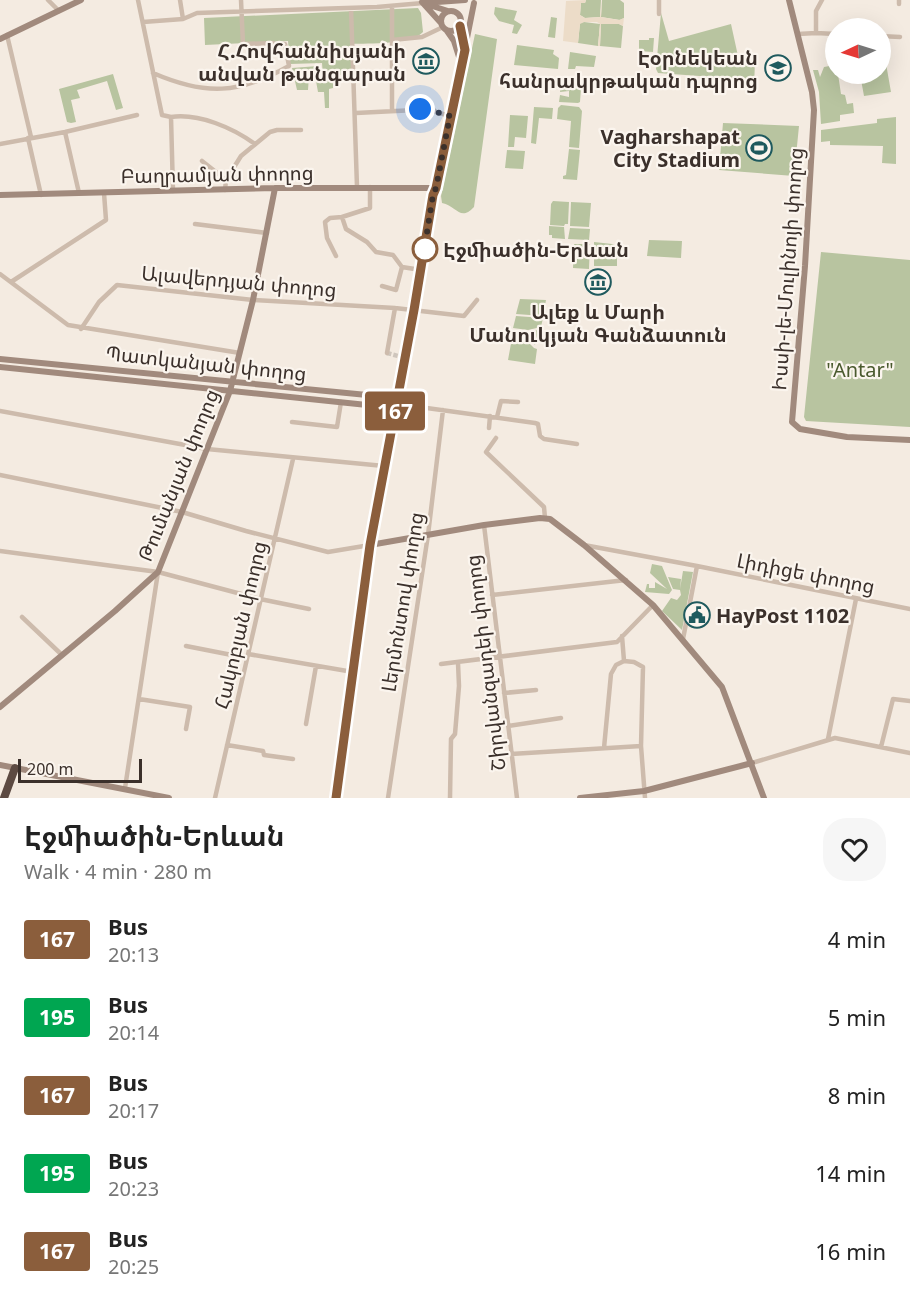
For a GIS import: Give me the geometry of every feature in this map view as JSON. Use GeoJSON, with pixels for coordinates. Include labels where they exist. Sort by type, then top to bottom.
{"type":"FeatureCollection","features":[{"type":"Feature","properties":{"kind":"highway"},"geometry":{"type":"LineString","coordinates":[[4,798],[15,768]]}},
{"type":"Feature","properties":{"kind":"main road"},"geometry":{"type":"LineString","coordinates":[[0,39],[81,0]]}},
{"type":"Feature","properties":{"kind":"main road","name":"Իսսի-լե-Մուլինոյի փողոց"},"geometry":{"type":"LineString","coordinates":[[789,0],[814,110],[805,266],[792,422],[800,429],[847,437],[910,440]]}},
{"type":"Feature","properties":{"kind":"main road"},"geometry":{"type":"LineString","coordinates":[[422,1],[471,1]]}},
{"type":"Feature","properties":{"kind":"main road"},"geometry":{"type":"LineString","coordinates":[[422,1],[459,15],[465,50]]}},
{"type":"Feature","properties":{"kind":"main road"},"geometry":{"type":"LineString","coordinates":[[422,1],[454,41],[461,66]]}},
{"type":"Feature","properties":{"kind":"main road"},"geometry":{"type":"LineString","coordinates":[[444,27],[442,18],[471,1]]}},
{"type":"Feature","properties":{"kind":"main road"},"geometry":{"type":"LineString","coordinates":[[444,27],[453,31],[461,24],[471,1]]}},
{"type":"Feature","properties":{"kind":"main road"},"geometry":{"type":"LineString","coordinates":[[336,798],[370,545],[406,357],[433,195],[465,50],[471,1]]}},
{"type":"Feature","properties":{"kind":"main road","name":"Բաղրամյան փողոց"},"geometry":{"type":"LineString","coordinates":[[0,195],[275,188],[436,188]]}},
{"type":"Feature","properties":{"kind":"main road","name":"Թումանյան փողոց"},"geometry":{"type":"LineString","coordinates":[[0,707],[158,572],[230,391],[253,300],[275,188]]}},
{"type":"Feature","properties":{"kind":"main road","name":"Պատկանյան փողոց"},"geometry":{"type":"LineString","coordinates":[[0,359],[19,365],[230,391],[396,408]]}},
{"type":"Feature","properties":{"kind":"main road","name":"Պատկանյան փողոց"},"geometry":{"type":"LineString","coordinates":[[0,367],[19,365],[398,398]]}},
{"type":"Feature","properties":{"kind":"main road"},"geometry":{"type":"LineString","coordinates":[[370,545],[484,525],[545,518],[566,530],[653,605],[722,687],[765,798]]}},
{"type":"Feature","properties":{"kind":"main road"},"geometry":{"type":"LineString","coordinates":[[580,798],[645,794],[752,763]]}},
{"type":"Feature","properties":{"kind":"main road"},"geometry":{"type":"LineString","coordinates":[[0,765],[169,798]]}},
{"type":"Feature","properties":{"kind":"street"},"geometry":{"type":"LineString","coordinates":[[48,0],[59,11]]}},
{"type":"Feature","properties":{"kind":"street"},"geometry":{"type":"LineString","coordinates":[[138,0],[162,115],[210,121],[255,144]]}},
{"type":"Feature","properties":{"kind":"street"},"geometry":{"type":"LineString","coordinates":[[180,0],[183,19]]}},
{"type":"Feature","properties":{"kind":"street"},"geometry":{"type":"LineString","coordinates":[[153,73],[193,86],[211,89],[237,88],[289,66],[287,46],[273,43],[243,44],[241,0]]}},
{"type":"Feature","properties":{"kind":"street"},"geometry":{"type":"LineString","coordinates":[[377,0],[377,6]]}},
{"type":"Feature","properties":{"kind":"street"},"geometry":{"type":"LineString","coordinates":[[659,0],[659,14]]}},
{"type":"Feature","properties":{"kind":"street"},"geometry":{"type":"LineString","coordinates":[[816,33],[816,11],[822,0]]}},
{"type":"Feature","properties":{"kind":"street"},"geometry":{"type":"LineString","coordinates":[[143,22],[183,19],[196,13],[392,6],[422,1]]}},
{"type":"Feature","properties":{"kind":"street"},"geometry":{"type":"LineString","coordinates":[[392,6],[392,111]]}},
{"type":"Feature","properties":{"kind":"street"},"geometry":{"type":"LineString","coordinates":[[351,8],[357,187]]}},
{"type":"Feature","properties":{"kind":"street"},"geometry":{"type":"LineString","coordinates":[[392,40],[422,37],[444,27]]}},
{"type":"Feature","properties":{"kind":"street"},"geometry":{"type":"LineString","coordinates":[[798,34],[825,33]]}},
{"type":"Feature","properties":{"kind":"street"},"geometry":{"type":"LineString","coordinates":[[7,35],[41,195]]}},
{"type":"Feature","properties":{"kind":"street"},"geometry":{"type":"LineString","coordinates":[[891,37],[900,37]]}},
{"type":"Feature","properties":{"kind":"street"},"geometry":{"type":"LineString","coordinates":[[356,113],[416,110],[429,106],[436,112],[450,116]]}},
{"type":"Feature","properties":{"kind":"street"},"geometry":{"type":"LineString","coordinates":[[0,144],[65,132],[137,114]]}},
{"type":"Feature","properties":{"kind":"street"},"geometry":{"type":"LineString","coordinates":[[171,117],[172,191]]}},
{"type":"Feature","properties":{"kind":"street"},"geometry":{"type":"LineString","coordinates":[[225,189],[226,180],[241,156],[270,132],[301,130]]}},
{"type":"Feature","properties":{"kind":"street"},"geometry":{"type":"LineString","coordinates":[[65,132],[78,193]]}},
{"type":"Feature","properties":{"kind":"street"},"geometry":{"type":"LineString","coordinates":[[202,161],[226,180]]}},
{"type":"Feature","properties":{"kind":"street"},"geometry":{"type":"LineString","coordinates":[[336,256],[327,238],[325,222],[330,218],[342,217],[370,208],[370,187]]}},
{"type":"Feature","properties":{"kind":"street"},"geometry":{"type":"LineString","coordinates":[[11,282],[106,220],[104,193]]}},
{"type":"Feature","properties":{"kind":"street"},"geometry":{"type":"LineString","coordinates":[[342,217],[346,229],[367,242],[376,252],[393,255],[402,267],[421,270]]}},
{"type":"Feature","properties":{"kind":"street"},"geometry":{"type":"LineString","coordinates":[[195,224],[267,233]]}},
{"type":"Feature","properties":{"kind":"street"},"geometry":{"type":"LineString","coordinates":[[382,286],[396,290],[402,267]]}},
{"type":"Feature","properties":{"kind":"street"},"geometry":{"type":"LineString","coordinates":[[0,274],[68,325],[81,329],[240,352]]}},
{"type":"Feature","properties":{"kind":"street","name":"Ալավերդյան փողոց"},"geometry":{"type":"LineString","coordinates":[[81,329],[99,302],[117,285],[253,300],[394,308],[464,316],[477,300]]}},
{"type":"Feature","properties":{"kind":"street"},"geometry":{"type":"LineString","coordinates":[[387,354],[394,308]]}},
{"type":"Feature","properties":{"kind":"street"},"geometry":{"type":"LineString","coordinates":[[398,356],[406,357]]}},
{"type":"Feature","properties":{"kind":"street"},"geometry":{"type":"LineString","coordinates":[[398,398],[405,405]]}},
{"type":"Feature","properties":{"kind":"street"},"geometry":{"type":"LineString","coordinates":[[497,417],[501,401],[518,402]]}},
{"type":"Feature","properties":{"kind":"street"},"geometry":{"type":"LineString","coordinates":[[292,422],[337,427],[341,402]]}},
{"type":"Feature","properties":{"kind":"street","name":"Պատկանյան փողոց"},"geometry":{"type":"LineString","coordinates":[[396,408],[405,405],[535,423],[538,424],[540,436],[544,439],[577,444]]}},
{"type":"Feature","properties":{"kind":"street","name":"Լերմոնտով փողոց"},"geometry":{"type":"LineString","coordinates":[[388,798],[428,535],[443,410]]}},
{"type":"Feature","properties":{"kind":"street"},"geometry":{"type":"LineString","coordinates":[[0,411],[207,449],[384,466]]}},
{"type":"Feature","properties":{"kind":"street"},"geometry":{"type":"LineString","coordinates":[[489,428],[490,416]]}},
{"type":"Feature","properties":{"kind":"street"},"geometry":{"type":"LineString","coordinates":[[496,438],[486,452],[544,507],[545,518]]}},
{"type":"Feature","properties":{"kind":"street","name":"Հակոբյան փողոց"},"geometry":{"type":"LineString","coordinates":[[216,798],[293,459]]}},
{"type":"Feature","properties":{"kind":"street"},"geometry":{"type":"LineString","coordinates":[[0,476],[182,512],[328,552],[370,545]]}},
{"type":"Feature","properties":{"kind":"street","name":"Շիրվանզադեի փողոց"},"geometry":{"type":"LineString","coordinates":[[484,525],[517,798]]}},
{"type":"Feature","properties":{"kind":"street","name":"Լիդիցե փողոց"},"geometry":{"type":"LineString","coordinates":[[584,544],[910,609]]}},
{"type":"Feature","properties":{"kind":"street"},"geometry":{"type":"LineString","coordinates":[[0,551],[158,572],[260,599],[309,609]]}},
{"type":"Feature","properties":{"kind":"street"},"geometry":{"type":"LineString","coordinates":[[683,639],[697,566]]}},
{"type":"Feature","properties":{"kind":"street"},"geometry":{"type":"LineString","coordinates":[[125,789],[158,572]]}},
{"type":"Feature","properties":{"kind":"street"},"geometry":{"type":"LineString","coordinates":[[492,595],[626,580]]}},
{"type":"Feature","properties":{"kind":"street"},"geometry":{"type":"LineString","coordinates":[[828,739],[856,599]]}},
{"type":"Feature","properties":{"kind":"street"},"geometry":{"type":"LineString","coordinates":[[441,664],[617,642],[653,605]]}},
{"type":"Feature","properties":{"kind":"street"},"geometry":{"type":"LineString","coordinates":[[22,618],[62,655]]}},
{"type":"Feature","properties":{"kind":"street"},"geometry":{"type":"LineString","coordinates":[[622,636],[624,661]]}},
{"type":"Feature","properties":{"kind":"street"},"geometry":{"type":"LineString","coordinates":[[186,646],[352,672]]}},
{"type":"Feature","properties":{"kind":"street"},"geometry":{"type":"LineString","coordinates":[[604,748],[611,674],[616,665],[624,661],[634,662],[643,667],[641,746],[645,794]]}},
{"type":"Feature","properties":{"kind":"street"},"geometry":{"type":"LineString","coordinates":[[450,798],[451,739],[455,734],[459,686],[458,663]]}},
{"type":"Feature","properties":{"kind":"street"},"geometry":{"type":"LineString","coordinates":[[306,724],[316,666]]}},
{"type":"Feature","properties":{"kind":"street"},"geometry":{"type":"LineString","coordinates":[[504,693],[536,690]]}},
{"type":"Feature","properties":{"kind":"street"},"geometry":{"type":"LineString","coordinates":[[139,699],[190,706],[186,729]]}},
{"type":"Feature","properties":{"kind":"street"},"geometry":{"type":"LineString","coordinates":[[881,747],[893,699],[910,701]]}},
{"type":"Feature","properties":{"kind":"street"},"geometry":{"type":"LineString","coordinates":[[508,726],[561,718]]}},
{"type":"Feature","properties":{"kind":"street"},"geometry":{"type":"LineString","coordinates":[[752,763],[835,738],[910,753]]}},
{"type":"Feature","properties":{"kind":"street"},"geometry":{"type":"LineString","coordinates":[[228,745],[263,751],[264,755],[293,759]]}},
{"type":"Feature","properties":{"kind":"street"},"geometry":{"type":"LineString","coordinates":[[512,754],[641,746]]}},
{"type":"Feature","properties":{"kind":"green space"},"geometry":{"type":"Polygon","coordinates":[[[586,0],[601,0],[600,17],[585,18],[580,15],[581,3],[585,3],[586,0]]]}},
{"type":"Feature","properties":{"kind":"green space"},"geometry":{"type":"Polygon","coordinates":[[[602,0],[620,0],[624,3],[624,18],[620,20],[601,17],[602,0]]]}},
{"type":"Feature","properties":{"kind":"green space"},"geometry":{"type":"Polygon","coordinates":[[[495,7],[517,11],[514,20],[522,25],[517,34],[512,33],[514,25],[499,21],[494,14],[495,7]]]}},
{"type":"Feature","properties":{"kind":"green space"},"geometry":{"type":"Polygon","coordinates":[[[418,8],[421,13],[423,32],[417,36],[400,41],[351,44],[353,74],[323,76],[322,63],[290,64],[288,41],[205,45],[204,18],[418,8]]]}},
{"type":"Feature","properties":{"kind":"green space"},"geometry":{"type":"Polygon","coordinates":[[[661,13],[669,41],[731,24],[738,56],[755,60],[754,89],[713,85],[713,77],[658,73],[656,69],[661,13]]]}},
{"type":"Feature","properties":{"kind":"green space"},"geometry":{"type":"Polygon","coordinates":[[[551,17],[557,18],[555,38],[548,37],[551,17]]]}},
{"type":"Feature","properties":{"kind":"green space"},"geometry":{"type":"Polygon","coordinates":[[[580,23],[600,24],[598,46],[578,43],[580,23]]]}},
{"type":"Feature","properties":{"kind":"green space"},"geometry":{"type":"Polygon","coordinates":[[[601,24],[623,26],[621,48],[600,46],[601,24]]]}},
{"type":"Feature","properties":{"kind":"green space"},"geometry":{"type":"Polygon","coordinates":[[[475,34],[497,39],[474,207],[462,213],[442,203],[441,196],[475,34]]]}},
{"type":"Feature","properties":{"kind":"green space"},"geometry":{"type":"Polygon","coordinates":[[[649,38],[654,38],[653,52],[639,51],[639,40],[649,40],[649,38]]]}},
{"type":"Feature","properties":{"kind":"green space"},"geometry":{"type":"Polygon","coordinates":[[[517,45],[554,50],[553,54],[559,58],[558,69],[514,65],[517,45]]]}},
{"type":"Feature","properties":{"kind":"green space"},"geometry":{"type":"Polygon","coordinates":[[[570,52],[596,56],[594,67],[576,66],[575,69],[568,69],[570,52]]]}},
{"type":"Feature","properties":{"kind":"green space"},"geometry":{"type":"Polygon","coordinates":[[[318,66],[318,76],[309,76],[308,90],[297,90],[292,68],[318,66]]]}},
{"type":"Feature","properties":{"kind":"green space"},"geometry":{"type":"Polygon","coordinates":[[[824,67],[825,84],[840,84],[841,94],[845,95],[847,104],[853,103],[854,113],[840,115],[840,121],[821,124],[819,92],[813,70],[818,70],[820,77],[824,67]]]}},
{"type":"Feature","properties":{"kind":"green space"},"geometry":{"type":"Polygon","coordinates":[[[113,74],[123,108],[116,110],[107,81],[77,90],[80,98],[71,100],[76,122],[67,122],[59,89],[113,74]]]}},
{"type":"Feature","properties":{"kind":"green space"},"geometry":{"type":"Polygon","coordinates":[[[333,79],[333,88],[329,89],[329,108],[325,108],[324,92],[318,92],[316,81],[333,79]]]}},
{"type":"Feature","properties":{"kind":"green space"},"geometry":{"type":"Polygon","coordinates":[[[862,84],[890,84],[891,92],[864,96],[862,84]]]}},
{"type":"Feature","properties":{"kind":"green space"},"geometry":{"type":"Polygon","coordinates":[[[561,86],[581,88],[580,102],[559,102],[560,95],[569,97],[569,91],[560,92],[561,86]]]}},
{"type":"Feature","properties":{"kind":"green space"},"geometry":{"type":"Polygon","coordinates":[[[561,105],[579,107],[582,111],[579,148],[569,147],[571,121],[557,119],[558,108],[561,105]]]}},
{"type":"Feature","properties":{"kind":"green space"},"geometry":{"type":"Polygon","coordinates":[[[534,107],[553,108],[552,119],[539,118],[536,144],[531,143],[534,107]]]}},
{"type":"Feature","properties":{"kind":"green space"},"geometry":{"type":"Polygon","coordinates":[[[510,115],[528,116],[526,138],[515,137],[514,147],[508,147],[510,115]]]}},
{"type":"Feature","properties":{"kind":"green space"},"geometry":{"type":"Polygon","coordinates":[[[896,117],[896,164],[882,163],[883,146],[830,145],[830,141],[821,142],[821,130],[877,123],[877,119],[896,117]]]}},
{"type":"Feature","properties":{"kind":"green space","name":"Vagharshapat City Stadium"},"geometry":{"type":"Polygon","coordinates":[[[723,123],[799,126],[794,176],[719,170],[723,123]]]}},
{"type":"Feature","properties":{"kind":"green space"},"geometry":{"type":"Polygon","coordinates":[[[569,149],[580,150],[577,180],[563,179],[566,175],[569,149]]]}},
{"type":"Feature","properties":{"kind":"green space"},"geometry":{"type":"Polygon","coordinates":[[[507,150],[525,151],[523,169],[505,168],[507,150]]]}},
{"type":"Feature","properties":{"kind":"green space"},"geometry":{"type":"Polygon","coordinates":[[[553,201],[569,202],[568,224],[550,225],[553,201]]]}},
{"type":"Feature","properties":{"kind":"green space"},"geometry":{"type":"Polygon","coordinates":[[[571,202],[591,203],[589,227],[570,226],[571,202]]]}},
{"type":"Feature","properties":{"kind":"green space"},"geometry":{"type":"Polygon","coordinates":[[[549,226],[564,227],[565,239],[552,238],[552,235],[549,235],[549,226]]]}},
{"type":"Feature","properties":{"kind":"green space"},"geometry":{"type":"Polygon","coordinates":[[[570,228],[590,229],[589,240],[568,239],[570,228]]]}},
{"type":"Feature","properties":{"kind":"green space"},"geometry":{"type":"Polygon","coordinates":[[[649,240],[682,241],[681,258],[647,256],[649,240]]]}},
{"type":"Feature","properties":{"kind":"green space"},"geometry":{"type":"Polygon","coordinates":[[[594,242],[617,246],[617,266],[594,266],[594,242]]]}},
{"type":"Feature","properties":{"kind":"green space"},"geometry":{"type":"Polygon","coordinates":[[[574,244],[590,244],[589,269],[573,268],[574,244]]]}},
{"type":"Feature","properties":{"kind":"green space","name":"\"Antar\""},"geometry":{"type":"Polygon","coordinates":[[[821,252],[910,260],[910,427],[806,421],[804,417],[821,252]]]}},
{"type":"Feature","properties":{"kind":"green space"},"geometry":{"type":"Polygon","coordinates":[[[520,299],[546,300],[543,316],[516,314],[520,299]]]}},
{"type":"Feature","properties":{"kind":"green space"},"geometry":{"type":"Polygon","coordinates":[[[516,316],[543,318],[541,327],[528,330],[513,328],[516,316]]]}},
{"type":"Feature","properties":{"kind":"green space"},"geometry":{"type":"Polygon","coordinates":[[[538,330],[535,345],[528,338],[519,337],[520,331],[538,330]]]}},
{"type":"Feature","properties":{"kind":"green space"},"geometry":{"type":"Polygon","coordinates":[[[512,338],[526,340],[537,349],[535,364],[508,360],[512,338]]]}},
{"type":"Feature","properties":{"kind":"green space"},"geometry":{"type":"Polygon","coordinates":[[[652,564],[662,566],[672,590],[669,594],[645,592],[647,584],[649,588],[655,588],[655,582],[667,589],[650,573],[652,564]]]}},
{"type":"Feature","properties":{"kind":"green space"},"geometry":{"type":"Polygon","coordinates":[[[683,571],[693,572],[682,630],[662,611],[671,598],[677,600],[681,595],[680,590],[673,589],[668,577],[681,579],[680,589],[683,571]]]}},
{"type":"Feature","properties":{"kind":"shaded area"},"geometry":{"type":"Polygon","coordinates":[[[586,0],[585,3],[581,3],[580,15],[585,18],[600,17],[602,0],[601,17],[619,20],[624,18],[623,26],[601,24],[600,46],[598,46],[600,24],[597,22],[580,24],[578,43],[563,41],[566,1],[586,0]]]}},
{"type":"Feature","properties":{"kind":"tunnel"},"geometry":{"type":"LineString","coordinates":[[387,353],[398,356]]}},
{"type":"Feature","properties":{"kind":"bus line","name":"167"},"geometry":{"type":"LineString","coordinates":[[336,798],[375,516],[433,195],[465,50],[460,26]]}},
{"type":"Feature","properties":{"kind":"place","name":"Հ.Հովհաննիսյանի անվան թանգարան"},"geometry":{"type":"Point","coordinates":[426,61]}},
{"type":"Feature","properties":{"kind":"place","name":"Էօրնեկեան հանրակրթական դպրոց"},"geometry":{"type":"Point","coordinates":[778,68]}},
{"type":"Feature","properties":{"kind":"place","name":"Vagharshapat City Stadium"},"geometry":{"type":"Point","coordinates":[759,148]}},
{"type":"Feature","properties":{"kind":"place","name":"Էջմիածին-Երևան"},"geometry":{"type":"Point","coordinates":[425,249]}},
{"type":"Feature","properties":{"kind":"place","name":"Ալեք և Մարի Մանուկյան Գանձատուն"},"geometry":{"type":"Point","coordinates":[598,282]}},
{"type":"Feature","properties":{"kind":"place","name":"HayPost 1102"},"geometry":{"type":"Point","coordinates":[697,615]}},
{"type":"Feature","properties":{"kind":"route"},"geometry":{"type":"LineString","coordinates":[[420,109],[429,106],[436,112],[450,116],[424,251],[425,249]]}}]}
